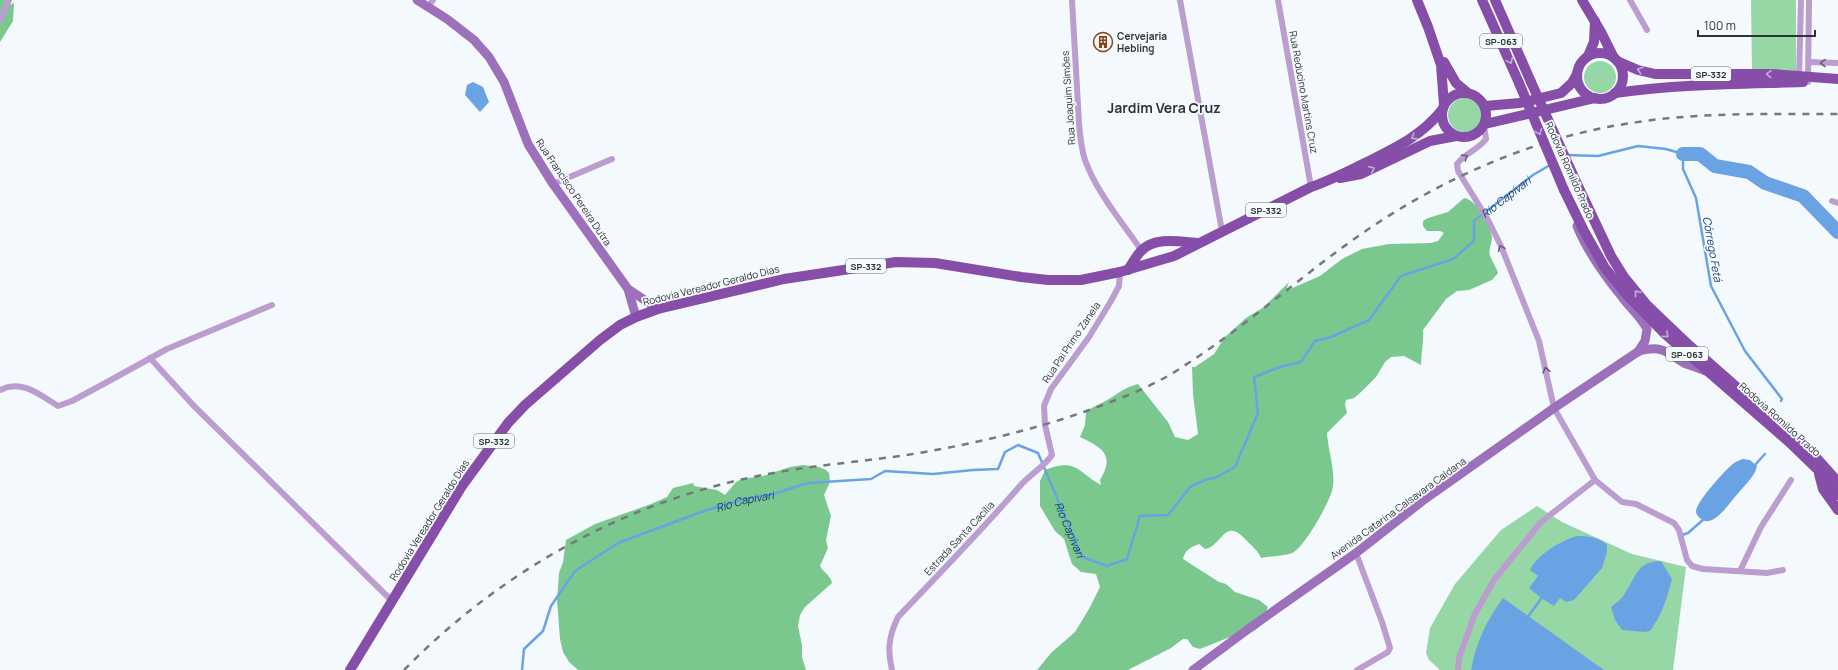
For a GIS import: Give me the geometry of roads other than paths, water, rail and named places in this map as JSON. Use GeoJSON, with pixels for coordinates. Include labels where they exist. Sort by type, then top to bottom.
{"type":"FeatureCollection","features":[{"type":"Feature","properties":{"kind":"main road"},"geometry":{"type":"LineString","coordinates":[[1417,0],[1443,72],[1444,107],[1442,118],[1445,126],[1456,136]]}},
{"type":"Feature","properties":{"kind":"main road","name":"Rodovia Romildo Prado"},"geometry":{"type":"LineString","coordinates":[[1482,0],[1565,192],[1605,268],[1627,295],[1656,326],[1789,442],[1818,470],[1838,495]]}},
{"type":"Feature","properties":{"kind":"main road","name":"Rodovia Romildo Prado"},"geometry":{"type":"LineString","coordinates":[[1495,0],[1578,186],[1611,256],[1624,277],[1646,304],[1684,340],[1814,455],[1838,482]]}},
{"type":"Feature","properties":{"kind":"main road"},"geometry":{"type":"LineString","coordinates":[[1582,0],[1621,68],[1622,77],[1620,86],[1615,93]]}},
{"type":"Feature","properties":{"kind":"main road"},"geometry":{"type":"LineString","coordinates":[[1485,106],[1520,103],[1562,93],[1572,83],[1580,64],[1588,56],[1594,42],[1595,21]]}},
{"type":"Feature","properties":{"kind":"main road"},"geometry":{"type":"LineString","coordinates":[[1436,50],[1456,83],[1468,93],[1475,95],[1485,106],[1486,112],[1484,125]]}},
{"type":"Feature","properties":{"kind":"main road","name":"SP-332"},"geometry":{"type":"LineString","coordinates":[[1588,56],[1601,53],[1638,70],[1655,74],[1742,74],[1804,79]]}},
{"type":"Feature","properties":{"kind":"main road"},"geometry":{"type":"LineString","coordinates":[[1577,74],[1578,82],[1582,90],[1595,98]]}},
{"type":"Feature","properties":{"kind":"main road","name":"SP-332"},"geometry":{"type":"LineString","coordinates":[[1456,136],[1464,138],[1472,136],[1479,132],[1484,125],[1595,98],[1606,98],[1615,93],[1644,88],[1804,79],[1838,80]]}},
{"type":"Feature","properties":{"kind":"main road","name":"SP-332"},"geometry":{"type":"LineString","coordinates":[[1444,107],[1454,95],[1468,93]]}},
{"type":"Feature","properties":{"kind":"main road","name":"Rodovia Vereador Geraldo Dias"},"geometry":{"type":"LineString","coordinates":[[350,670],[462,486],[508,423],[525,405],[600,340],[620,325],[658,309],[784,279],[896,262],[935,263],[1021,277],[1065,281],[1081,280],[1124,271],[1174,256],[1311,187],[1334,179],[1414,137],[1431,124],[1444,107]]}},
{"type":"Feature","properties":{"kind":"main road","name":"Rodovia Vereador Geraldo Dias"},"geometry":{"type":"LineString","coordinates":[[1334,179],[1361,174],[1430,141],[1456,136]]}},
{"type":"Feature","properties":{"kind":"main road"},"geometry":{"type":"LineString","coordinates":[[1172,241],[1174,256]]}},
{"type":"Feature","properties":{"kind":"main road"},"geometry":{"type":"LineString","coordinates":[[1124,271],[1141,250],[1154,242],[1172,241],[1199,243]]}},
{"type":"Feature","properties":{"kind":"main road"},"geometry":{"type":"LineString","coordinates":[[1141,250],[1146,259],[1152,263]]}},
{"type":"Feature","properties":{"kind":"main road"},"geometry":{"type":"LineString","coordinates":[[1818,470],[1823,489],[1838,510]]}},
{"type":"Feature","properties":{"kind":"street"},"geometry":{"type":"LineString","coordinates":[[0,22],[9,0]]}},
{"type":"Feature","properties":{"kind":"street","name":"Rua Francisco Pereira Dutra"},"geometry":{"type":"LineString","coordinates":[[417,0],[430,4],[474,40],[489,57],[504,82],[528,144],[553,184],[628,289],[636,317]]}},
{"type":"Feature","properties":{"kind":"street","name":"Rua Joaquim Simões"},"geometry":{"type":"LineString","coordinates":[[1072,0],[1079,123],[1081,143],[1085,160],[1099,189],[1141,250]]}},
{"type":"Feature","properties":{"kind":"street"},"geometry":{"type":"LineString","coordinates":[[1180,0],[1222,231]]}},
{"type":"Feature","properties":{"kind":"street","name":"Rua Reducino Martins Cruz"},"geometry":{"type":"LineString","coordinates":[[1278,0],[1311,187]]}},
{"type":"Feature","properties":{"kind":"street"},"geometry":{"type":"LineString","coordinates":[[1630,0],[1647,30]]}},
{"type":"Feature","properties":{"kind":"street"},"geometry":{"type":"LineString","coordinates":[[1801,0],[1804,79]]}},
{"type":"Feature","properties":{"kind":"street"},"geometry":{"type":"LineString","coordinates":[[1804,79],[1808,62],[1809,0]]}},
{"type":"Feature","properties":{"kind":"street"},"geometry":{"type":"LineString","coordinates":[[1808,62],[1838,63]]}},
{"type":"Feature","properties":{"kind":"street"},"geometry":{"type":"LineString","coordinates":[[1484,125],[1486,139],[1482,145],[1457,164],[1458,171],[1488,220],[1515,280],[1539,341],[1554,408],[1595,480],[1622,502],[1636,504],[1674,523],[1679,530],[1687,560],[1692,566],[1703,569],[1767,573],[1783,570]]}},
{"type":"Feature","properties":{"kind":"street"},"geometry":{"type":"LineString","coordinates":[[553,184],[612,159]]}},
{"type":"Feature","properties":{"kind":"street"},"geometry":{"type":"LineString","coordinates":[[1565,192],[1584,243],[1598,267],[1623,299],[1636,312],[1647,329],[1645,341],[1638,352]]}},
{"type":"Feature","properties":{"kind":"street","name":"Rua Pai Primo Zanela"},"geometry":{"type":"LineString","coordinates":[[1045,425],[1044,406],[1051,389],[1089,337],[1119,286],[1124,271]]}},
{"type":"Feature","properties":{"kind":"street","name":"Rua Francisco Pereira Dutra"},"geometry":{"type":"LineString","coordinates":[[628,289],[658,309]]}},
{"type":"Feature","properties":{"kind":"street"},"geometry":{"type":"LineString","coordinates":[[0,390],[8,386],[21,386],[38,393],[58,406],[72,401],[167,349],[272,305]]}},
{"type":"Feature","properties":{"kind":"street"},"geometry":{"type":"LineString","coordinates":[[1638,352],[1650,349],[1666,351],[1684,362],[1709,372]]}},
{"type":"Feature","properties":{"kind":"street","name":"Avenida Catarina Calsavara Caldana"},"geometry":{"type":"LineString","coordinates":[[1193,670],[1356,553],[1425,499],[1554,408],[1638,352]]}},
{"type":"Feature","properties":{"kind":"street"},"geometry":{"type":"LineString","coordinates":[[150,358],[193,405],[392,602]]}},
{"type":"Feature","properties":{"kind":"street","name":"Estrada Santa Cacília"},"geometry":{"type":"LineString","coordinates":[[892,670],[889,656],[890,634],[898,617],[978,534],[1030,474],[1049,460],[1052,452],[1045,425]]}},
{"type":"Feature","properties":{"kind":"street"},"geometry":{"type":"LineString","coordinates":[[1458,670],[1459,658],[1474,616],[1494,580],[1541,522],[1595,480]]}},
{"type":"Feature","properties":{"kind":"street"},"geometry":{"type":"LineString","coordinates":[[1740,571],[1761,527],[1791,480]]}},
{"type":"Feature","properties":{"kind":"street"},"geometry":{"type":"LineString","coordinates":[[1356,553],[1382,622],[1390,648],[1388,652],[1357,670]]}},
{"type":"Feature","properties":{"kind":"water"},"geometry":{"type":"Polygon","coordinates":[[[473,82],[483,87],[489,102],[480,112],[465,95],[467,85],[473,82]]]}},
{"type":"Feature","properties":{"kind":"water"},"geometry":{"type":"Polygon","coordinates":[[[1743,459],[1750,460],[1757,466],[1751,479],[1719,515],[1710,521],[1701,519],[1697,515],[1696,511],[1701,500],[1730,466],[1743,459]]]}},
{"type":"Feature","properties":{"kind":"water"},"geometry":{"type":"Polygon","coordinates":[[[1577,536],[1601,540],[1607,545],[1607,552],[1602,568],[1574,600],[1566,602],[1560,598],[1554,606],[1529,588],[1538,576],[1530,570],[1538,559],[1550,549],[1577,536]]]}},
{"type":"Feature","properties":{"kind":"water"},"geometry":{"type":"Polygon","coordinates":[[[1661,561],[1672,579],[1666,600],[1658,619],[1650,631],[1622,630],[1615,620],[1611,607],[1619,601],[1642,567],[1653,562],[1661,561]]]}},
{"type":"Feature","properties":{"kind":"water"},"geometry":{"type":"Polygon","coordinates":[[[1503,598],[1604,670],[1471,670],[1476,650],[1483,632],[1503,598]]]}},
{"type":"Feature","properties":{"kind":"waterway","name":"Córrego Fetá"},"geometry":{"type":"LineString","coordinates":[[1566,155],[1598,156],[1638,146],[1666,149],[1683,154],[1683,169],[1696,198],[1711,286],[1745,351],[1782,399],[1781,401]]}},
{"type":"Feature","properties":{"kind":"waterway","name":"Rio Capivari"},"geometry":{"type":"LineString","coordinates":[[1683,154],[1700,154],[1715,166],[1749,172],[1765,183],[1803,196],[1838,232]]}},
{"type":"Feature","properties":{"kind":"waterway","name":"Rio Capivari"},"geometry":{"type":"LineString","coordinates":[[522,670],[524,649],[543,631],[551,606],[575,571],[618,543],[704,511],[744,499],[773,494],[808,483],[871,479],[885,471],[933,474],[998,469],[1005,452],[1018,445],[1038,453],[1082,557],[1107,566],[1127,559],[1140,516],[1168,515],[1190,487],[1205,480],[1217,477],[1235,467],[1258,413],[1254,377],[1280,367],[1301,362],[1315,341],[1331,337],[1369,320],[1401,276],[1453,259],[1474,241],[1474,221],[1533,175],[1550,165]]}},
{"type":"Feature","properties":{"kind":"waterway","name":"Córrego Fetá"},"geometry":{"type":"LineString","coordinates":[[1754,466],[1765,454]]}},
{"type":"Feature","properties":{"kind":"waterway","name":"Córrego Fetá"},"geometry":{"type":"LineString","coordinates":[[1682,535],[1688,533],[1704,519]]}},
{"type":"Feature","properties":{"kind":"waterway","name":"Córrego Fetá"},"geometry":{"type":"LineString","coordinates":[[1527,618],[1543,596]]}},
{"type":"Feature","properties":{"kind":"railway"},"geometry":{"type":"LineString","coordinates":[[404,670],[442,634],[483,600],[526,570],[571,544],[617,521],[666,501],[716,486],[768,474],[925,452],[995,438],[1063,419],[1145,388],[1174,372],[1221,341],[1348,243],[1399,209],[1460,176],[1492,162],[1558,139],[1591,130],[1651,120],[1731,114],[1838,114]]}},
{"type":"Feature","properties":{"kind":"place","name":"Cervejaria Hebling"},"geometry":{"type":"Point","coordinates":[1103,42]}},
{"type":"Feature","properties":{"kind":"district","name":"Jardim Vera Cruz"},"geometry":{"type":"Point","coordinates":[1164,107]}}]}
